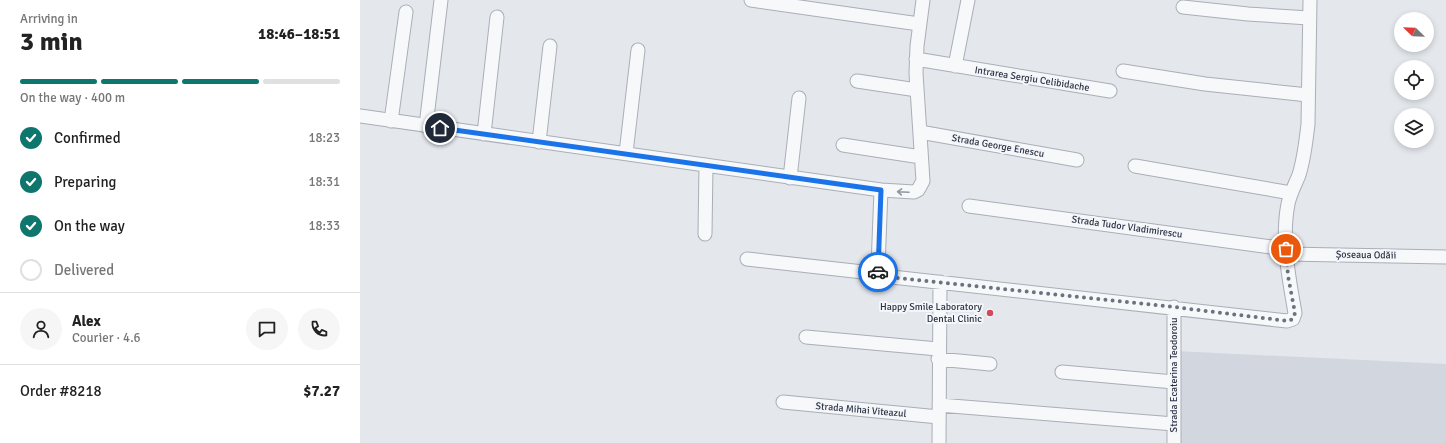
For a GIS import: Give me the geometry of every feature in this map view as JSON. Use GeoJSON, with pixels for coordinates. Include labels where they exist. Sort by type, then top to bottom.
{"type":"FeatureCollection","features":[{"type":"Feature","properties":{"kind":"street"},"geometry":{"type":"LineString","coordinates":[[426,126],[441,0]]}},
{"type":"Feature","properties":{"kind":"street"},"geometry":{"type":"LineString","coordinates":[[751,0],[919,24]]}},
{"type":"Feature","properties":{"kind":"street"},"geometry":{"type":"LineString","coordinates":[[360,116],[626,153],[790,178],[881,190],[914,192],[918,190],[923,181],[916,59],[923,0]]}},
{"type":"Feature","properties":{"kind":"street"},"geometry":{"type":"LineString","coordinates":[[955,66],[968,0]]}},
{"type":"Feature","properties":{"kind":"street"},"geometry":{"type":"LineString","coordinates":[[881,190],[878,271],[879,274],[887,277],[1174,307],[1288,321],[1293,319],[1295,313],[1286,251],[1286,216],[1306,144],[1310,0]]}},
{"type":"Feature","properties":{"kind":"street"},"geometry":{"type":"LineString","coordinates":[[1183,7],[1248,14],[1309,18]]}},
{"type":"Feature","properties":{"kind":"street"},"geometry":{"type":"LineString","coordinates":[[391,121],[406,12]]}},
{"type":"Feature","properties":{"kind":"street"},"geometry":{"type":"LineString","coordinates":[[484,134],[498,17]]}},
{"type":"Feature","properties":{"kind":"street"},"geometry":{"type":"LineString","coordinates":[[539,142],[550,46]]}},
{"type":"Feature","properties":{"kind":"street"},"geometry":{"type":"LineString","coordinates":[[626,153],[638,50]]}},
{"type":"Feature","properties":{"kind":"street","name":"Intrarea Sergiu Celibidache"},"geometry":{"type":"LineString","coordinates":[[916,59],[1110,91]]}},
{"type":"Feature","properties":{"kind":"street"},"geometry":{"type":"LineString","coordinates":[[1123,71],[1205,84],[1308,95]]}},
{"type":"Feature","properties":{"kind":"street"},"geometry":{"type":"LineString","coordinates":[[857,81],[917,90]]}},
{"type":"Feature","properties":{"kind":"street"},"geometry":{"type":"LineString","coordinates":[[790,178],[799,98]]}},
{"type":"Feature","properties":{"kind":"street","name":"Strada George Enescu"},"geometry":{"type":"LineString","coordinates":[[920,132],[1077,160]]}},
{"type":"Feature","properties":{"kind":"street"},"geometry":{"type":"LineString","coordinates":[[843,145],[921,157]]}},
{"type":"Feature","properties":{"kind":"street"},"geometry":{"type":"LineString","coordinates":[[706,165],[706,234]]}},
{"type":"Feature","properties":{"kind":"street"},"geometry":{"type":"LineString","coordinates":[[1136,166],[1291,194]]}},
{"type":"Feature","properties":{"kind":"street","name":"Strada Tudor Vladimirescu"},"geometry":{"type":"LineString","coordinates":[[969,206],[1286,251]]}},
{"type":"Feature","properties":{"kind":"street","name":"Șoseaua Odăii"},"geometry":{"type":"LineString","coordinates":[[1286,251],[1446,257]]}},
{"type":"Feature","properties":{"kind":"street"},"geometry":{"type":"LineString","coordinates":[[747,259],[863,272],[878,271]]}},
{"type":"Feature","properties":{"kind":"street"},"geometry":{"type":"LineString","coordinates":[[939,443],[938,354],[940,282]]}},
{"type":"Feature","properties":{"kind":"street","name":"Strada Ecaterina Teodoroiu"},"geometry":{"type":"LineString","coordinates":[[1174,307],[1174,443]]}},
{"type":"Feature","properties":{"kind":"street"},"geometry":{"type":"LineString","coordinates":[[806,337],[938,354],[990,364]]}},
{"type":"Feature","properties":{"kind":"street"},"geometry":{"type":"LineString","coordinates":[[1062,372],[1174,382]]}},
{"type":"Feature","properties":{"kind":"street","name":"Strada Mihai Viteazul"},"geometry":{"type":"LineString","coordinates":[[783,402],[1174,424]]}},
{"type":"Feature","properties":{"kind":"shaded area"},"geometry":{"type":"Polygon","coordinates":[[[1175,351],[1446,364],[1446,443],[1177,443],[1175,351]]]}},
{"type":"Feature","properties":{"kind":"way so far"},"geometry":{"type":"LineString","coordinates":[[878,272],[879,274],[887,277],[1174,307],[1288,321],[1293,319],[1295,313],[1288,276],[1286,249]]}},
{"type":"Feature","properties":{"kind":"place","name":"Happy Smile Laboratory Dental Clinic"},"geometry":{"type":"Point","coordinates":[990,313]}},
{"type":"Feature","properties":{"kind":"route"},"geometry":{"type":"LineString","coordinates":[[440,128],[881,190],[878,272]]}}]}
